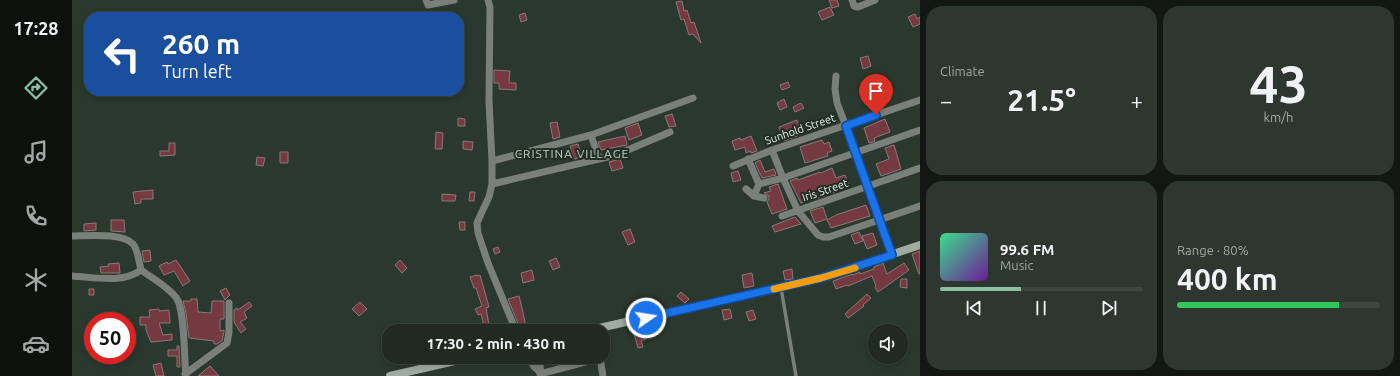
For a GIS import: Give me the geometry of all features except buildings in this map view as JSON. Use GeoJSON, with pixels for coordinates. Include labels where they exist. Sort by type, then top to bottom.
{"type":"FeatureCollection","features":[{"type":"Feature","properties":{"kind":"main road"},"geometry":{"type":"LineString","coordinates":[[610,326],[821,278],[920,246]]}},
{"type":"Feature","properties":{"kind":"main road"},"geometry":{"type":"LineString","coordinates":[[390,376],[442,364]]}},
{"type":"Feature","properties":{"kind":"street"},"geometry":{"type":"LineString","coordinates":[[426,0],[428,5],[454,0]]}},
{"type":"Feature","properties":{"kind":"street"},"geometry":{"type":"LineString","coordinates":[[488,0],[490,7],[489,100],[492,184],[489,198],[477,223],[478,233],[488,263],[513,324]]}},
{"type":"Feature","properties":{"kind":"street"},"geometry":{"type":"LineString","coordinates":[[852,0],[854,6],[858,7],[875,0]]}},
{"type":"Feature","properties":{"kind":"street"},"geometry":{"type":"LineString","coordinates":[[836,76],[835,89],[837,103],[892,255]]}},
{"type":"Feature","properties":{"kind":"street"},"geometry":{"type":"LineString","coordinates":[[492,161],[591,135],[693,98]]}},
{"type":"Feature","properties":{"kind":"street","name":"Sunhold Street"},"geometry":{"type":"LineString","coordinates":[[733,166],[772,150],[920,100]]}},
{"type":"Feature","properties":{"kind":"street"},"geometry":{"type":"LineString","coordinates":[[759,184],[783,178],[920,130]]}},
{"type":"Feature","properties":{"kind":"street"},"geometry":{"type":"LineString","coordinates":[[492,184],[616,155],[670,132]]}},
{"type":"Feature","properties":{"kind":"street"},"geometry":{"type":"LineString","coordinates":[[591,135],[599,159]]}},
{"type":"Feature","properties":{"kind":"street"},"geometry":{"type":"LineString","coordinates":[[772,150],[798,211],[818,235],[823,237],[920,206]]}},
{"type":"Feature","properties":{"kind":"street"},"geometry":{"type":"LineString","coordinates":[[748,159],[759,184],[754,196]]}},
{"type":"Feature","properties":{"kind":"street","name":"Iris Street"},"geometry":{"type":"LineString","coordinates":[[782,216],[920,168]]}},
{"type":"Feature","properties":{"kind":"street"},"geometry":{"type":"LineString","coordinates":[[746,189],[754,196],[764,198]]}},
{"type":"Feature","properties":{"kind":"street"},"geometry":{"type":"LineString","coordinates":[[72,236],[108,236],[124,238],[132,242],[136,248],[141,270],[178,300],[181,311],[186,375]]}},
{"type":"Feature","properties":{"kind":"street"},"geometry":{"type":"LineString","coordinates":[[72,276],[124,278],[135,275],[141,270]]}},
{"type":"Feature","properties":{"kind":"street"},"geometry":{"type":"LineString","coordinates":[[186,375],[227,343],[229,332],[229,303]]}},
{"type":"Feature","properties":{"kind":"street"},"geometry":{"type":"LineString","coordinates":[[533,364],[540,374],[600,358],[603,376]]}},
{"type":"Feature","properties":{"kind":"lane"},"geometry":{"type":"LineString","coordinates":[[781,288],[796,376]]}},
{"type":"Feature","properties":{"kind":"slow traffic"},"geometry":{"type":"LineString","coordinates":[[774,289],[855,268]]}},
{"type":"Feature","properties":{"kind":"district","name":"CRISTINA VILLAGE"},"geometry":{"type":"Point","coordinates":[572,154]}},
{"type":"Feature","properties":{"kind":"route"},"geometry":{"type":"LineString","coordinates":[[646,318],[821,278],[892,255],[846,126],[876,115]]}}]}
